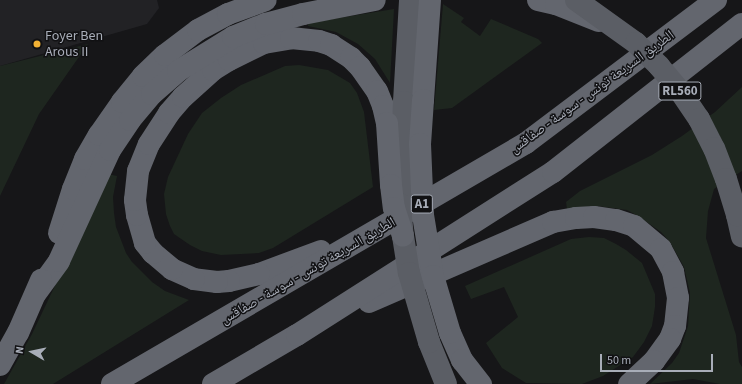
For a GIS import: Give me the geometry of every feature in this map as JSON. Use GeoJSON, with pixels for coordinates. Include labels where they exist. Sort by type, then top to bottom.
{"type":"FeatureCollection","features":[{"type":"Feature","properties":{"kind":"highway"},"geometry":{"type":"LineString","coordinates":[[0,365],[18,333],[36,293],[56,242],[73,189],[85,158],[122,102],[143,76],[165,55],[198,30],[228,14],[266,0]]}},
{"type":"Feature","properties":{"kind":"highway"},"geometry":{"type":"LineString","coordinates":[[36,293],[59,261],[110,150],[130,120],[152,94],[178,71],[234,37],[273,22],[375,0]]}},
{"type":"Feature","properties":{"kind":"highway"},"geometry":{"type":"LineString","coordinates":[[410,0],[414,101],[420,144],[423,216],[433,276],[450,333],[462,360],[481,384]]}},
{"type":"Feature","properties":{"kind":"highway"},"geometry":{"type":"LineString","coordinates":[[430,0],[400,204],[409,273],[429,342],[446,384]]}},
{"type":"Feature","properties":{"kind":"highway","name":"الطريق السريعة تونس - سوسة - صفاقس"},"geometry":{"type":"LineString","coordinates":[[112,384],[381,229],[526,143],[716,0]]}},
{"type":"Feature","properties":{"kind":"highway","name":"RL560"},"geometry":{"type":"LineString","coordinates":[[557,1],[610,26],[636,43],[659,66],[684,97],[714,148],[726,179],[740,226]]}},
{"type":"Feature","properties":{"kind":"highway"},"geometry":{"type":"LineString","coordinates":[[213,384],[297,335],[553,172],[742,24]]}},
{"type":"Feature","properties":{"kind":"highway"},"geometry":{"type":"LineString","coordinates":[[381,229],[259,274],[229,281],[206,281],[183,275],[172,269],[153,253],[145,242],[140,229],[135,200],[140,164],[149,144],[169,113],[198,82],[229,60],[264,43],[277,40],[291,38],[319,41],[331,45],[352,58],[377,91],[383,106],[387,123],[390,185],[394,208],[403,236]]}},
{"type":"Feature","properties":{"kind":"highway"},"geometry":{"type":"LineString","coordinates":[[297,335],[529,231],[553,222],[594,217],[616,220],[634,226],[661,249],[668,261],[676,284],[677,312],[670,339],[654,362],[629,384]]}},
{"type":"Feature","properties":{"kind":"shaded area","name":"Foyer Ben Arous II"},"geometry":{"type":"Polygon","coordinates":[[[0,0],[157,0],[159,8],[147,24],[0,66],[0,0]]]}},
{"type":"Feature","properties":{"kind":"shaded area"},"geometry":{"type":"Polygon","coordinates":[[[443,4],[464,18],[461,22],[480,36],[491,19],[538,39],[542,43],[452,108],[434,110],[443,4]]]}},
{"type":"Feature","properties":{"kind":"shaded area"},"geometry":{"type":"Polygon","coordinates":[[[394,9],[390,83],[375,59],[358,44],[336,32],[308,26],[308,23],[394,9]]]}},
{"type":"Feature","properties":{"kind":"shaded area"},"geometry":{"type":"Polygon","coordinates":[[[88,44],[39,114],[0,196],[0,66],[88,44]]]}},
{"type":"Feature","properties":{"kind":"shaded area"},"geometry":{"type":"Polygon","coordinates":[[[299,65],[328,70],[350,83],[357,93],[364,112],[373,187],[273,248],[259,253],[221,255],[202,251],[190,245],[174,234],[166,214],[164,194],[168,177],[188,134],[202,113],[241,85],[285,66],[299,65]]]}},
{"type":"Feature","properties":{"kind":"shaded area"},"geometry":{"type":"Polygon","coordinates":[[[742,87],[742,171],[714,189],[708,211],[706,238],[736,335],[739,362],[742,367],[742,384],[720,384],[693,379],[650,384],[672,363],[679,353],[688,326],[690,293],[684,267],[670,242],[661,232],[638,216],[627,210],[597,206],[567,209],[566,202],[580,191],[652,155],[682,136],[715,112],[742,87]]]}},
{"type":"Feature","properties":{"kind":"shaded area"},"geometry":{"type":"Polygon","coordinates":[[[108,174],[117,176],[113,197],[114,213],[116,227],[126,253],[132,262],[152,282],[165,291],[189,300],[53,384],[4,384],[32,334],[108,174]]]}},
{"type":"Feature","properties":{"kind":"shaded area"},"geometry":{"type":"Polygon","coordinates":[[[589,237],[604,238],[626,250],[642,263],[655,294],[655,307],[652,326],[644,342],[633,357],[603,376],[582,384],[526,383],[502,368],[486,343],[518,317],[504,287],[471,299],[465,286],[571,239],[589,237]]]}},
{"type":"Feature","properties":{"kind":"place","name":"Foyer Ben Arous II"},"geometry":{"type":"Point","coordinates":[37,44]}}]}
